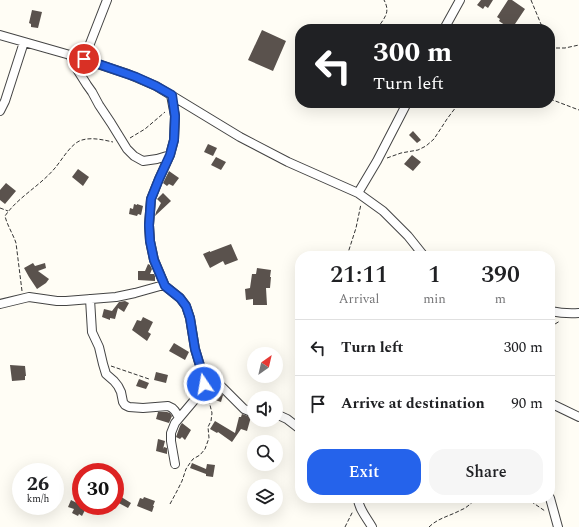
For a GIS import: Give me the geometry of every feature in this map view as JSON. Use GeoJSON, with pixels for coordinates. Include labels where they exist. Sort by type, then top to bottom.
{"type":"FeatureCollection","features":[{"type":"Feature","properties":{"kind":"street"},"geometry":{"type":"LineString","coordinates":[[84,59],[107,0]]}},
{"type":"Feature","properties":{"kind":"street"},"geometry":{"type":"LineString","coordinates":[[447,24],[460,0]]}},
{"type":"Feature","properties":{"kind":"street"},"geometry":{"type":"LineString","coordinates":[[0,35],[84,59],[156,86],[240,137],[288,162],[360,195],[383,211],[408,236],[420,251]]}},
{"type":"Feature","properties":{"kind":"street"},"geometry":{"type":"LineString","coordinates":[[0,111],[5,101],[24,42]]}},
{"type":"Feature","properties":{"kind":"street"},"geometry":{"type":"LineString","coordinates":[[70,55],[75,66],[127,150],[143,161],[170,155]]}},
{"type":"Feature","properties":{"kind":"street"},"geometry":{"type":"LineString","coordinates":[[172,95],[175,116],[174,140],[170,155],[151,199],[149,225],[150,241],[154,260],[165,286],[180,298],[186,306],[190,318],[195,349],[201,369],[206,376],[224,389],[244,409],[247,410]]}},
{"type":"Feature","properties":{"kind":"street"},"geometry":{"type":"LineString","coordinates":[[360,195],[404,108]]}},
{"type":"Feature","properties":{"kind":"street"},"geometry":{"type":"LineString","coordinates":[[0,304],[33,297],[56,301],[66,301],[123,296],[165,286]]}},
{"type":"Feature","properties":{"kind":"street"},"geometry":{"type":"LineString","coordinates":[[90,299],[92,332],[99,347],[106,374],[118,386],[125,405],[128,407],[143,408],[168,406],[174,409],[179,418]]}},
{"type":"Feature","properties":{"kind":"street"},"geometry":{"type":"LineString","coordinates":[[555,312],[573,314],[579,312]]}},
{"type":"Feature","properties":{"kind":"street"},"geometry":{"type":"LineString","coordinates":[[175,464],[171,433],[176,422],[202,391],[206,376]]}},
{"type":"Feature","properties":{"kind":"street"},"geometry":{"type":"LineString","coordinates":[[555,405],[579,417]]}},
{"type":"Feature","properties":{"kind":"street"},"geometry":{"type":"LineString","coordinates":[[283,417],[295,426]]}},
{"type":"Feature","properties":{"kind":"street"},"geometry":{"type":"LineString","coordinates":[[359,503],[372,527]]}},
{"type":"Feature","properties":{"kind":"street"},"geometry":{"type":"LineString","coordinates":[[551,503],[558,527]]}},
{"type":"Feature","properties":{"kind":"path"},"geometry":{"type":"LineString","coordinates":[[380,24],[388,8],[384,0]]}},
{"type":"Feature","properties":{"kind":"path"},"geometry":{"type":"LineString","coordinates":[[531,0],[541,24]]}},
{"type":"Feature","properties":{"kind":"path"},"geometry":{"type":"LineString","coordinates":[[555,48],[565,48],[579,45]]}},
{"type":"Feature","properties":{"kind":"path"},"geometry":{"type":"LineString","coordinates":[[555,101],[579,110]]}},
{"type":"Feature","properties":{"kind":"path"},"geometry":{"type":"LineString","coordinates":[[23,298],[16,243],[5,216],[29,191],[54,170],[75,143],[83,139],[122,142],[144,129],[173,105]]}},
{"type":"Feature","properties":{"kind":"path"},"geometry":{"type":"LineString","coordinates":[[377,161],[392,157],[401,152],[418,150],[426,146],[434,139],[455,108]]}},
{"type":"Feature","properties":{"kind":"path"},"geometry":{"type":"LineString","coordinates":[[348,251],[362,204],[360,195]]}},
{"type":"Feature","properties":{"kind":"path"},"geometry":{"type":"LineString","coordinates":[[0,208],[9,211]]}},
{"type":"Feature","properties":{"kind":"path"},"geometry":{"type":"LineString","coordinates":[[103,364],[149,379]]}},
{"type":"Feature","properties":{"kind":"path"},"geometry":{"type":"LineString","coordinates":[[170,504],[182,481],[186,469],[193,459],[200,455],[205,449],[209,438],[208,427],[211,421],[212,413],[210,405],[202,391]]}},
{"type":"Feature","properties":{"kind":"path"},"geometry":{"type":"LineString","coordinates":[[345,527],[356,503]]}},
{"type":"Feature","properties":{"kind":"path"},"geometry":{"type":"LineString","coordinates":[[430,527],[442,518],[464,510],[472,503]]}},
{"type":"Feature","properties":{"kind":"path"},"geometry":{"type":"LineString","coordinates":[[533,503],[555,519]]}},
{"type":"Feature","properties":{"kind":"building"},"geometry":{"type":"Polygon","coordinates":[[[481,0],[493,0],[488,8],[485,6],[483,9],[477,5],[481,0]]]}},
{"type":"Feature","properties":{"kind":"building"},"geometry":{"type":"Polygon","coordinates":[[[508,0],[512,0],[525,9],[515,24],[503,24],[497,17],[508,0]]]}},
{"type":"Feature","properties":{"kind":"building"},"geometry":{"type":"Polygon","coordinates":[[[32,10],[42,12],[38,28],[31,27],[31,24],[29,23],[32,10]]]}},
{"type":"Feature","properties":{"kind":"building"},"geometry":{"type":"Polygon","coordinates":[[[262,30],[286,41],[273,71],[248,60],[262,30]]]}},
{"type":"Feature","properties":{"kind":"building"},"geometry":{"type":"Polygon","coordinates":[[[413,131],[421,140],[417,143],[409,135],[413,131]]]}},
{"type":"Feature","properties":{"kind":"building"},"geometry":{"type":"Polygon","coordinates":[[[208,144],[217,148],[213,156],[204,152],[208,144]]]}},
{"type":"Feature","properties":{"kind":"building"},"geometry":{"type":"Polygon","coordinates":[[[412,155],[421,162],[413,171],[404,164],[412,155]]]}},
{"type":"Feature","properties":{"kind":"building"},"geometry":{"type":"Polygon","coordinates":[[[216,157],[226,162],[221,170],[211,165],[216,157]]]}},
{"type":"Feature","properties":{"kind":"building"},"geometry":{"type":"Polygon","coordinates":[[[78,169],[89,177],[83,186],[72,177],[78,169]]]}},
{"type":"Feature","properties":{"kind":"building"},"geometry":{"type":"Polygon","coordinates":[[[169,171],[179,178],[173,186],[169,184],[167,186],[163,183],[169,171]]]}},
{"type":"Feature","properties":{"kind":"building"},"geometry":{"type":"Polygon","coordinates":[[[6,183],[16,191],[5,204],[0,200],[0,190],[6,183]]]}},
{"type":"Feature","properties":{"kind":"building"},"geometry":{"type":"Polygon","coordinates":[[[163,193],[171,201],[155,216],[161,203],[157,199],[163,193]]]}},
{"type":"Feature","properties":{"kind":"building"},"geometry":{"type":"Polygon","coordinates":[[[134,204],[143,206],[141,215],[138,214],[137,216],[129,214],[130,208],[133,209],[134,204]]]}},
{"type":"Feature","properties":{"kind":"building"},"geometry":{"type":"Polygon","coordinates":[[[231,244],[238,260],[225,265],[223,261],[210,268],[203,254],[231,244]]]}},
{"type":"Feature","properties":{"kind":"building"},"geometry":{"type":"Polygon","coordinates":[[[33,263],[35,266],[45,263],[46,268],[38,271],[49,279],[37,289],[24,268],[33,263]]]}},
{"type":"Feature","properties":{"kind":"building"},"geometry":{"type":"Polygon","coordinates":[[[148,264],[152,269],[150,274],[154,274],[155,281],[138,280],[138,271],[145,271],[148,264]]]}},
{"type":"Feature","properties":{"kind":"building"},"geometry":{"type":"Polygon","coordinates":[[[257,268],[271,270],[270,288],[266,288],[267,305],[253,305],[253,299],[246,300],[245,289],[250,288],[252,274],[256,274],[257,268]]]}},
{"type":"Feature","properties":{"kind":"building"},"geometry":{"type":"Polygon","coordinates":[[[125,301],[129,303],[124,312],[118,308],[115,319],[110,318],[110,320],[102,317],[104,309],[112,311],[119,302],[125,301]]]}},
{"type":"Feature","properties":{"kind":"building"},"geometry":{"type":"Polygon","coordinates":[[[143,317],[153,322],[148,332],[151,334],[147,341],[132,330],[137,320],[141,321],[143,317]]]}},
{"type":"Feature","properties":{"kind":"building"},"geometry":{"type":"Polygon","coordinates":[[[174,343],[189,352],[185,360],[169,351],[174,343]]]}},
{"type":"Feature","properties":{"kind":"building"},"geometry":{"type":"Polygon","coordinates":[[[10,365],[25,366],[25,380],[12,381],[10,365]]]}},
{"type":"Feature","properties":{"kind":"building"},"geometry":{"type":"Polygon","coordinates":[[[156,372],[168,375],[166,383],[154,380],[156,372]]]}},
{"type":"Feature","properties":{"kind":"building"},"geometry":{"type":"Polygon","coordinates":[[[139,379],[149,383],[146,389],[136,386],[139,379]]]}},
{"type":"Feature","properties":{"kind":"building"},"geometry":{"type":"Polygon","coordinates":[[[211,391],[221,393],[223,395],[221,402],[209,398],[211,391]]]}},
{"type":"Feature","properties":{"kind":"building"},"geometry":{"type":"Polygon","coordinates":[[[158,412],[170,413],[172,416],[169,423],[156,419],[158,412]]]}},
{"type":"Feature","properties":{"kind":"building"},"geometry":{"type":"Polygon","coordinates":[[[242,414],[247,416],[247,431],[241,429],[232,442],[218,432],[217,433],[210,429],[215,421],[235,433],[239,417],[241,417],[242,414]]]}},
{"type":"Feature","properties":{"kind":"building"},"geometry":{"type":"Polygon","coordinates":[[[182,423],[191,430],[185,440],[182,437],[180,439],[176,437],[182,423]]]}},
{"type":"Feature","properties":{"kind":"building"},"geometry":{"type":"Polygon","coordinates":[[[158,439],[165,441],[163,449],[164,447],[167,448],[167,454],[156,451],[158,439]]]}},
{"type":"Feature","properties":{"kind":"building"},"geometry":{"type":"Polygon","coordinates":[[[192,463],[206,469],[207,464],[215,465],[213,477],[206,476],[206,474],[190,468],[192,463]]]}},
{"type":"Feature","properties":{"kind":"building"},"geometry":{"type":"Polygon","coordinates":[[[144,497],[155,501],[152,512],[137,506],[140,498],[143,499],[144,497]]]}},
{"type":"Feature","properties":{"kind":"building"},"geometry":{"type":"Polygon","coordinates":[[[124,499],[131,503],[128,508],[124,506],[124,499]]]}},
{"type":"Feature","properties":{"kind":"building"},"geometry":{"type":"Polygon","coordinates":[[[71,500],[72,500],[72,508],[68,507],[71,500]]]}},
{"type":"Feature","properties":{"kind":"route"},"geometry":{"type":"LineString","coordinates":[[84,59],[136,77],[172,95],[175,116],[174,140],[170,155],[151,199],[149,225],[150,241],[154,260],[165,286],[180,298],[186,306],[190,318],[195,349],[201,369],[206,376],[204,384]]}}]}
